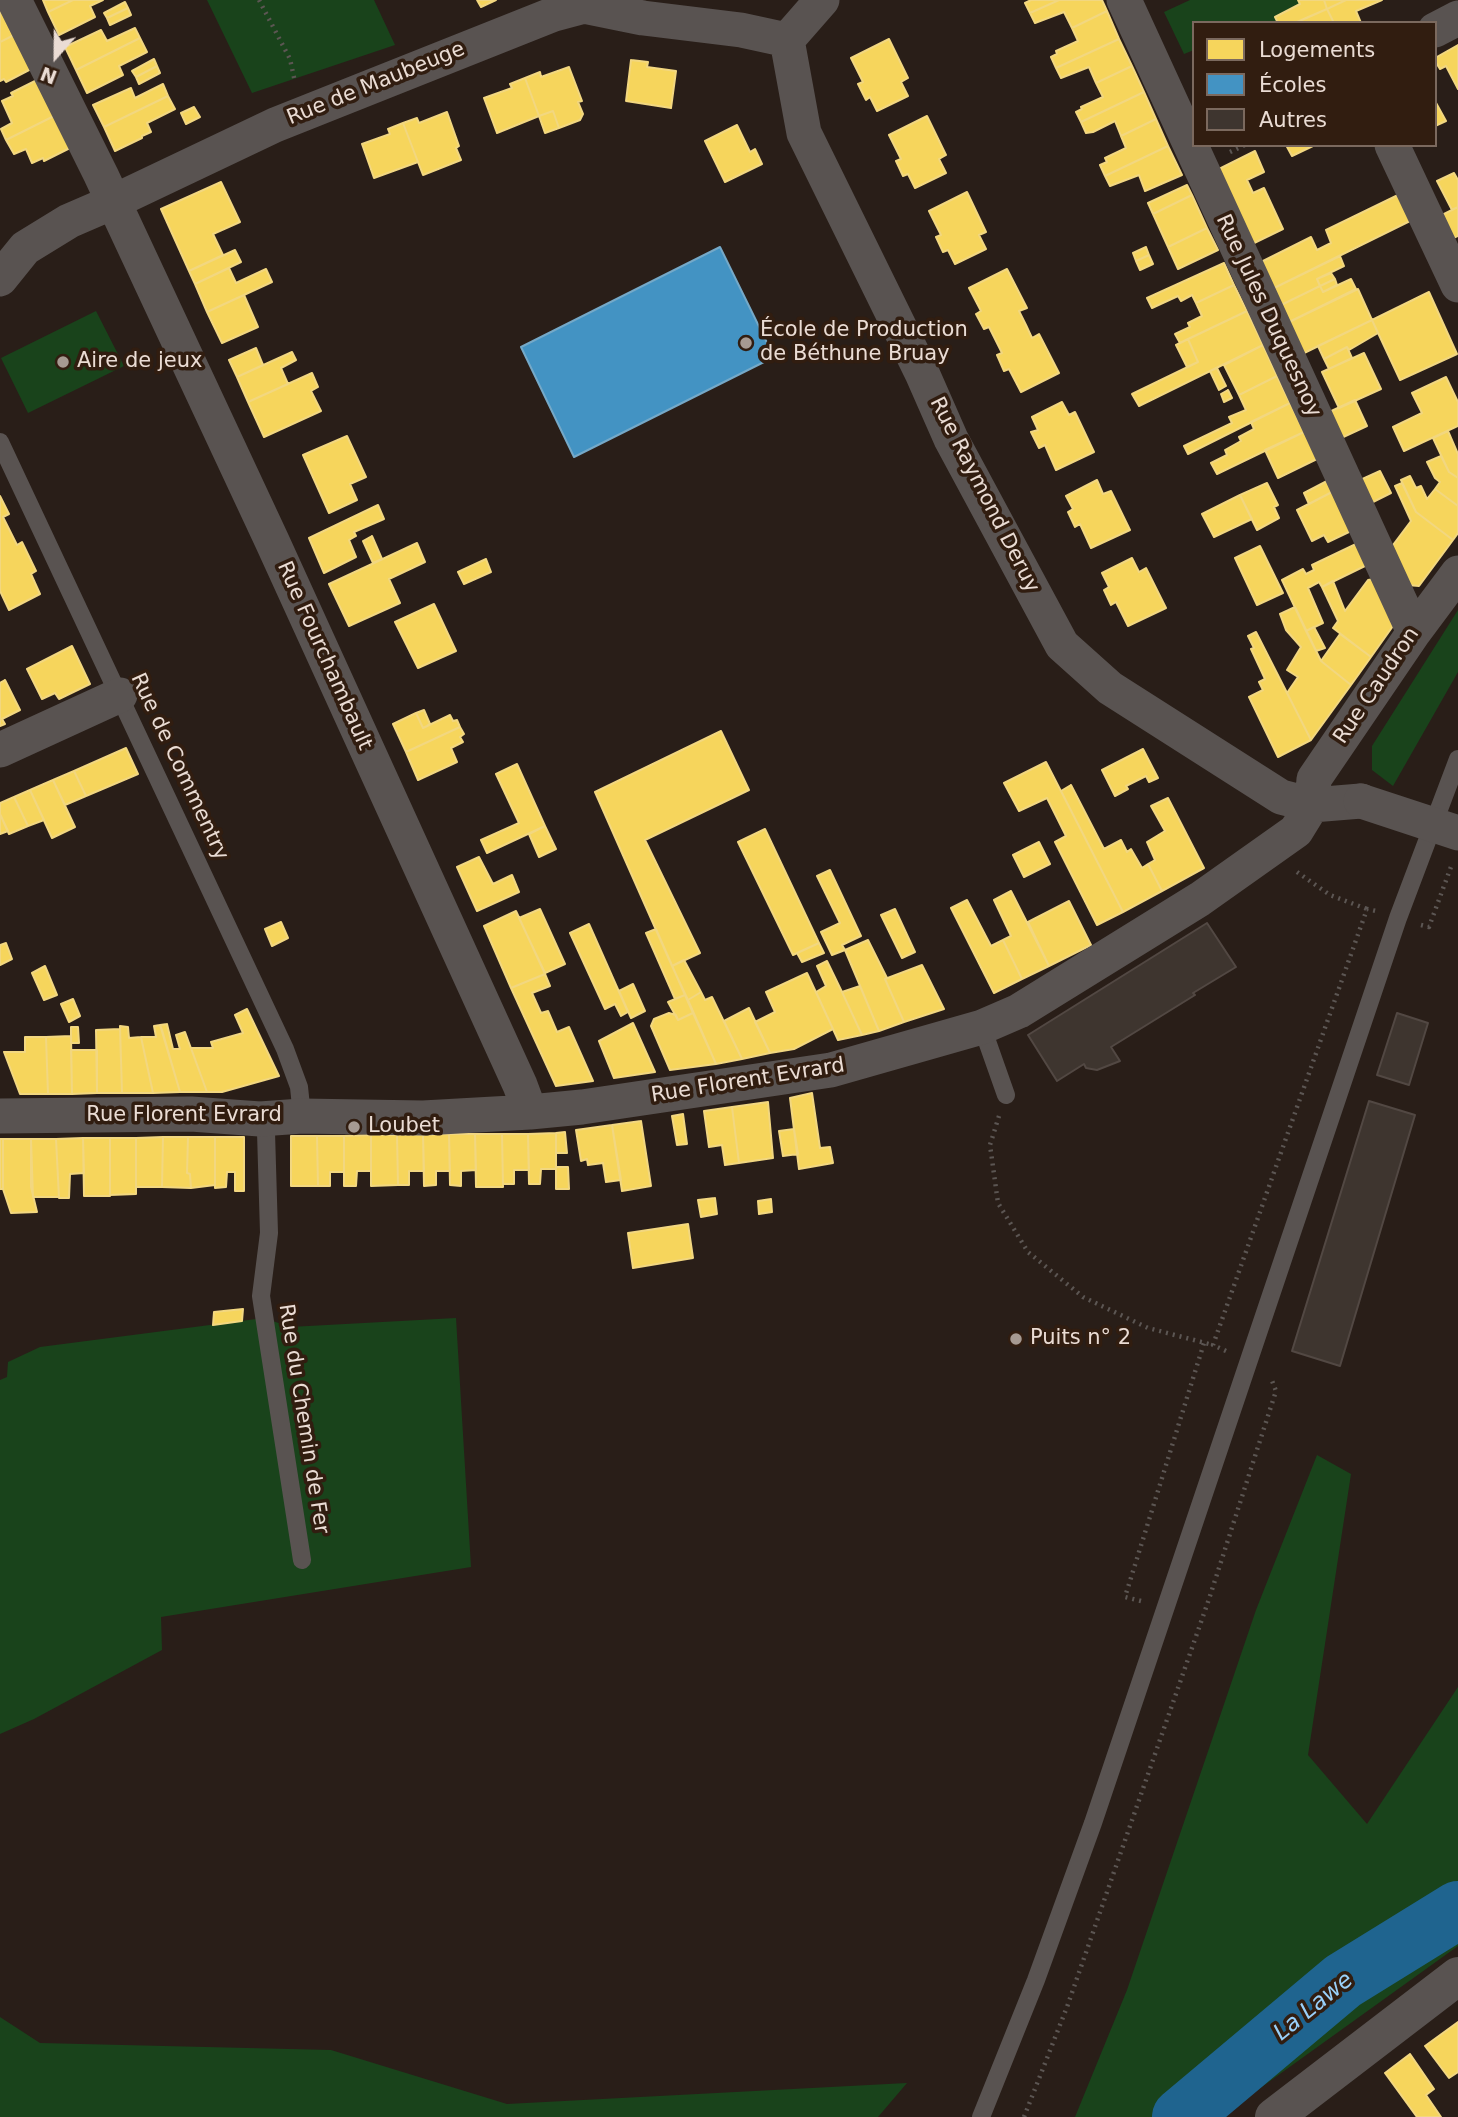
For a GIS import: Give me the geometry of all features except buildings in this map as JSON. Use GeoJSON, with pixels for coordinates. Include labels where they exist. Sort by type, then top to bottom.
{"type":"FeatureCollection","features":[{"type":"Feature","properties":{"kind":"street","name":"Rue Fourchambault"},"geometry":{"type":"LineString","coordinates":[[14,0],[113,202],[272,541],[530,1112]]}},
{"type":"Feature","properties":{"kind":"street"},"geometry":{"type":"LineString","coordinates":[[787,40],[822,0]]}},
{"type":"Feature","properties":{"kind":"street","name":"Rue Jules Duquesnoy"},"geometry":{"type":"LineString","coordinates":[[1124,0],[1413,632]]}},
{"type":"Feature","properties":{"kind":"street","name":"Rue de Maubeuge"},"geometry":{"type":"LineString","coordinates":[[0,279],[25,248],[69,221],[301,114],[582,3],[643,18],[741,30],[787,40]]}},
{"type":"Feature","properties":{"kind":"street"},"geometry":{"type":"LineString","coordinates":[[1437,29],[1458,18]]}},
{"type":"Feature","properties":{"kind":"street","name":"Rue Raymond Deruy"},"geometry":{"type":"LineString","coordinates":[[787,40],[803,133],[922,373],[951,439],[1062,645],[1110,688],[1133,703],[1281,797],[1311,806]]}},
{"type":"Feature","properties":{"kind":"street"},"geometry":{"type":"LineString","coordinates":[[1393,147],[1458,285]]}},
{"type":"Feature","properties":{"kind":"street","name":"Rue Caudron"},"geometry":{"type":"LineString","coordinates":[[1311,806],[1314,779],[1413,632],[1458,573]]}},
{"type":"Feature","properties":{"kind":"street"},"geometry":{"type":"LineString","coordinates":[[0,750],[120,695]]}},
{"type":"Feature","properties":{"kind":"street"},"geometry":{"type":"LineString","coordinates":[[1311,806],[1361,802],[1458,833]]}},
{"type":"Feature","properties":{"kind":"street","name":"Rue Florent Evrard"},"geometry":{"type":"LineString","coordinates":[[0,1116],[191,1114],[260,1119],[302,1116],[423,1118],[582,1107],[831,1070],[982,1027],[1019,1011],[1200,899],[1296,831],[1311,806]]}},
{"type":"Feature","properties":{"kind":"street"},"geometry":{"type":"LineString","coordinates":[[1282,2114],[1458,1976]]}},
{"type":"Feature","properties":{"kind":"lane","name":"Rue de Commentry"},"geometry":{"type":"LineString","coordinates":[[0,442],[285,1049],[299,1087],[302,1116]]}},
{"type":"Feature","properties":{"kind":"lane"},"geometry":{"type":"LineString","coordinates":[[981,2117],[1041,1967],[1093,1823],[1398,918],[1458,759]]}},
{"type":"Feature","properties":{"kind":"lane"},"geometry":{"type":"LineString","coordinates":[[982,1027],[1006,1095]]}},
{"type":"Feature","properties":{"kind":"lane","name":"Rue du Chemin de Fer"},"geometry":{"type":"LineString","coordinates":[[260,1119],[266,1132],[269,1233],[261,1296],[302,1560]]}},
{"type":"Feature","properties":{"kind":"path"},"geometry":{"type":"LineString","coordinates":[[259,0],[290,59],[301,114]]}},
{"type":"Feature","properties":{"kind":"path"},"geometry":{"type":"LineString","coordinates":[[1276,845],[1292,869],[1330,895],[1367,909]]}},
{"type":"Feature","properties":{"kind":"path"},"geometry":{"type":"LineString","coordinates":[[1006,1095],[990,1145],[998,1203],[1027,1252],[1083,1297],[1148,1328],[1213,1345]]}},
{"type":"Feature","properties":{"kind":"path"},"geometry":{"type":"LineString","coordinates":[[1202,1621],[1125,1597],[1204,1343]]}},
{"type":"Feature","properties":{"kind":"green space"},"geometry":{"type":"Polygon","coordinates":[[[207,0],[374,0],[395,45],[252,93],[207,0]]]}},
{"type":"Feature","properties":{"kind":"green space"},"geometry":{"type":"Polygon","coordinates":[[[1190,0],[1298,0],[1300,4],[1276,17],[1277,21],[1192,21],[1192,51],[1184,54],[1164,12],[1190,0]]]}},
{"type":"Feature","properties":{"kind":"green space","name":"Aire de jeux"},"geometry":{"type":"Polygon","coordinates":[[[96,311],[124,366],[28,413],[1,358],[96,311]]]}},
{"type":"Feature","properties":{"kind":"green space"},"geometry":{"type":"Polygon","coordinates":[[[1458,610],[1458,672],[1393,786],[1372,770],[1372,746],[1458,610]]]}},
{"type":"Feature","properties":{"kind":"green space"},"geometry":{"type":"Polygon","coordinates":[[[264,1318],[290,1327],[456,1318],[471,1567],[161,1617],[162,1650],[34,1719],[0,1734],[0,1380],[7,1377],[8,1362],[40,1347],[264,1318]]]}},
{"type":"Feature","properties":{"kind":"green space"},"geometry":{"type":"Polygon","coordinates":[[[1317,1455],[1351,1474],[1308,1755],[1367,1824],[1458,1687],[1458,1946],[1220,2117],[1075,2117],[1127,1990],[1256,1610],[1317,1455]]]}},
{"type":"Feature","properties":{"kind":"green space"},"geometry":{"type":"Polygon","coordinates":[[[0,2017],[40,2043],[331,2050],[507,2104],[907,2083],[878,2117],[0,2117],[0,2017]]]}},
{"type":"Feature","properties":{"kind":"waterway","name":"La Lawe"},"geometry":{"type":"LineString","coordinates":[[1181,2117],[1343,1981],[1458,1910]]}},
{"type":"Feature","properties":{"kind":"place","name":"École de Production de Béthune Bruay"},"geometry":{"type":"Point","coordinates":[746,343]}},
{"type":"Feature","properties":{"kind":"place","name":"Aire de jeux"},"geometry":{"type":"Point","coordinates":[63,362]}},
{"type":"Feature","properties":{"kind":"place","name":"Loubet"},"geometry":{"type":"Point","coordinates":[354,1127]}},
{"type":"Feature","properties":{"kind":"place","name":"Puits n° 2"},"geometry":{"type":"Point","coordinates":[1016,1339]}}]}
